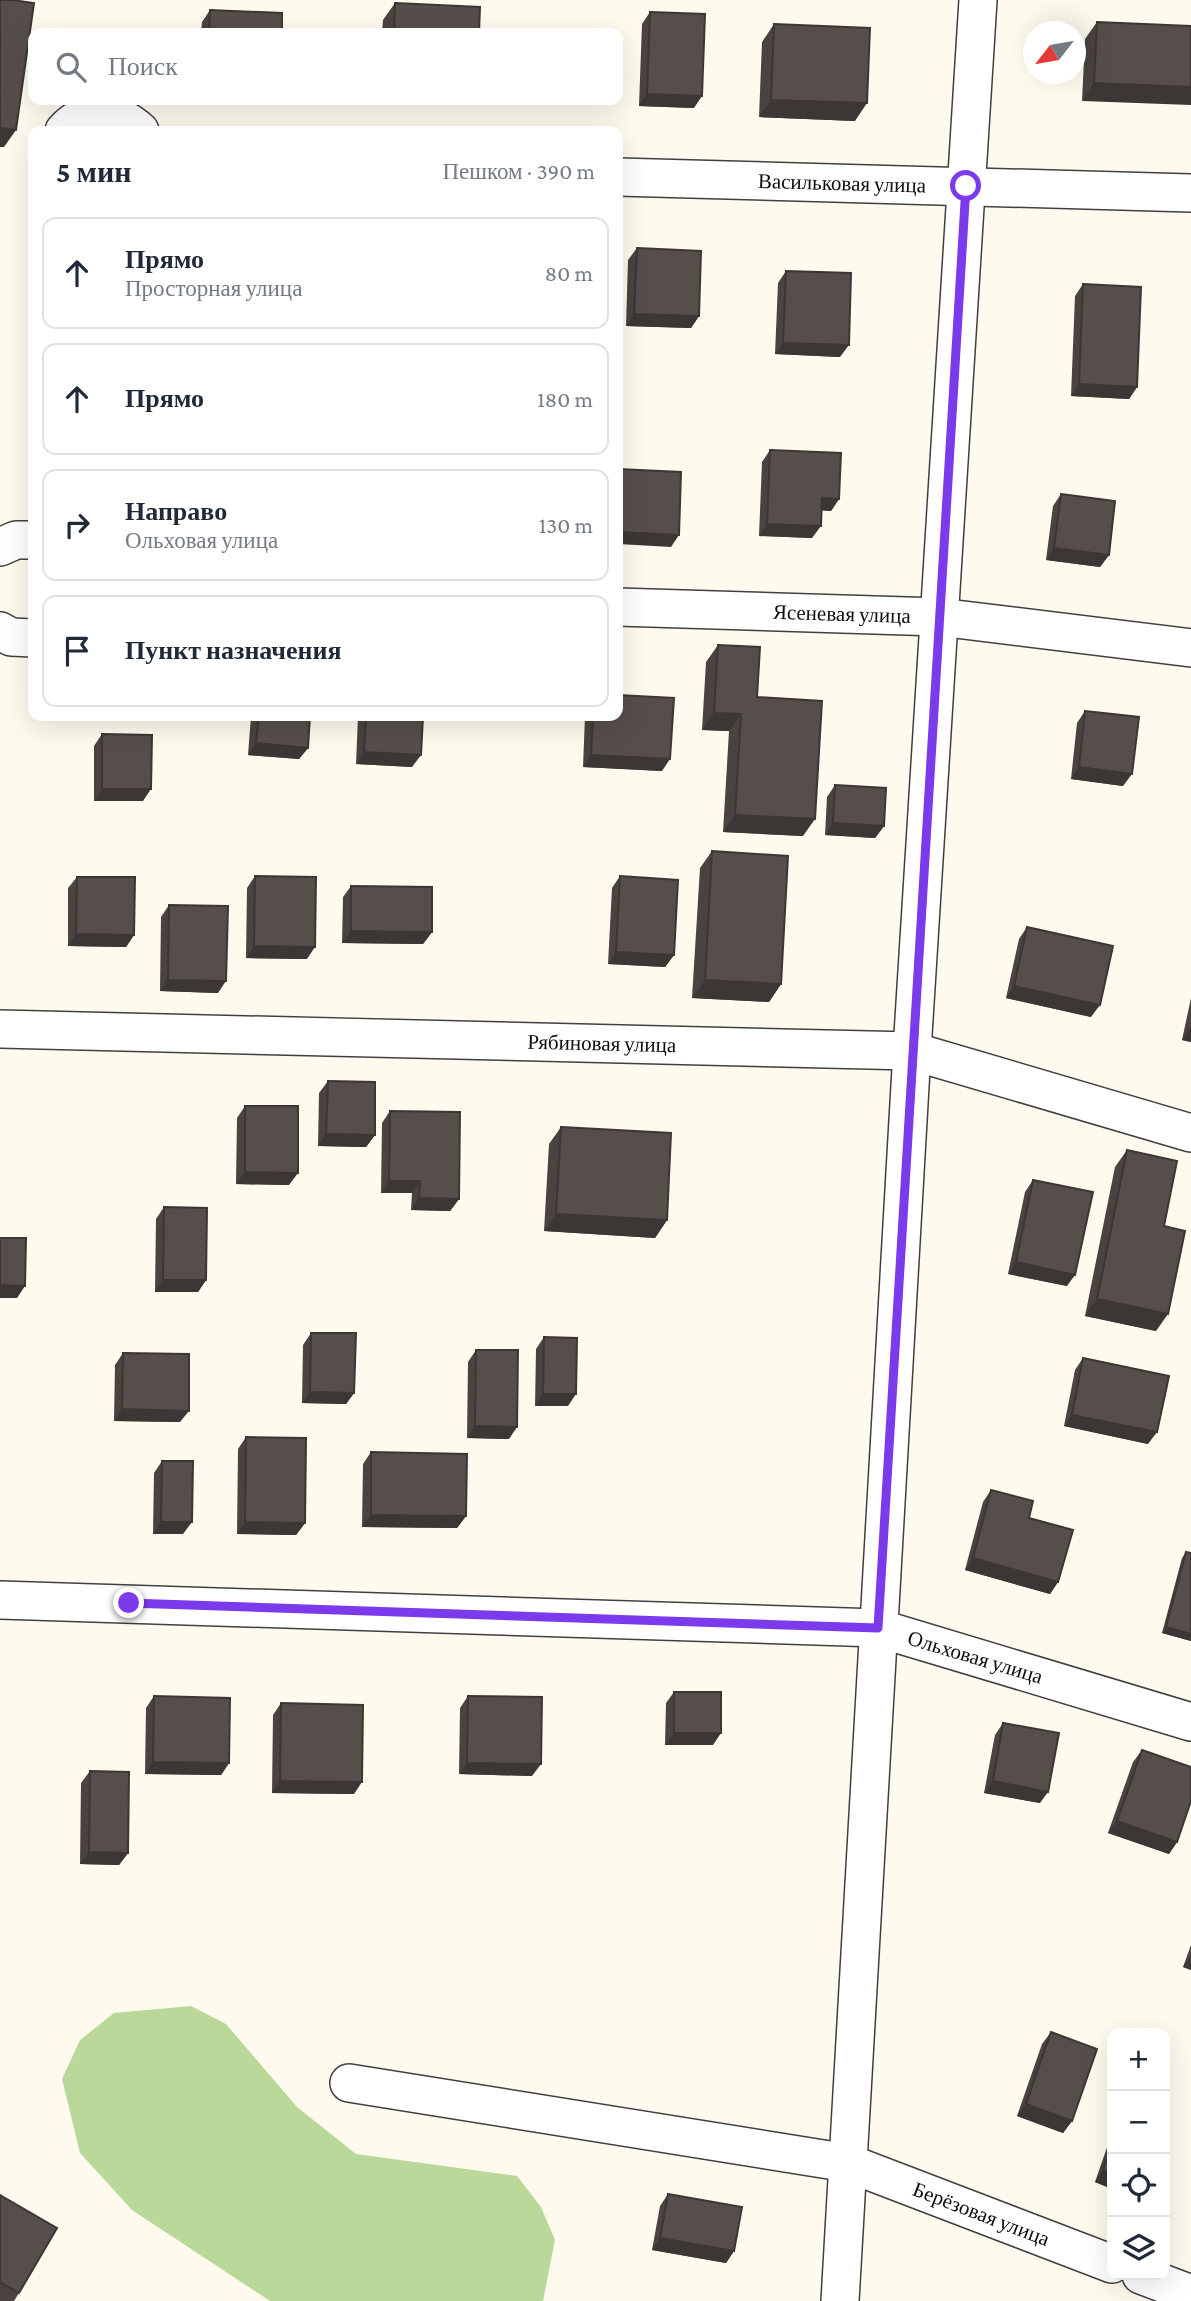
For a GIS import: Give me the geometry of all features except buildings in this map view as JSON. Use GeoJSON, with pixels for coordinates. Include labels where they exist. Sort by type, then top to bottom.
{"type":"FeatureCollection","features":[{"type":"Feature","properties":{"kind":"street"},"geometry":{"type":"LineString","coordinates":[[840,2301],[912,1051],[978,0]]}},
{"type":"Feature","properties":{"kind":"street"},"geometry":{"type":"LineString","coordinates":[[70,126],[91,114],[104,113],[117,116],[132,126]]}},
{"type":"Feature","properties":{"kind":"street","name":"Васильковая улица"},"geometry":{"type":"LineString","coordinates":[[623,177],[1191,193]]}},
{"type":"Feature","properties":{"kind":"street"},"geometry":{"type":"LineString","coordinates":[[0,547],[16,540],[28,540]]}},
{"type":"Feature","properties":{"kind":"street","name":"Ясеневая улица"},"geometry":{"type":"LineString","coordinates":[[623,607],[939,617],[1191,648]]}},
{"type":"Feature","properties":{"kind":"street"},"geometry":{"type":"LineString","coordinates":[[0,631],[11,637],[28,638]]}},
{"type":"Feature","properties":{"kind":"street","name":"Рябиновая улица"},"geometry":{"type":"LineString","coordinates":[[0,1029],[912,1051],[1191,1133]]}},
{"type":"Feature","properties":{"kind":"street","name":"Ольховая улица"},"geometry":{"type":"LineString","coordinates":[[0,1600],[878,1628],[1191,1722]]}},
{"type":"Feature","properties":{"kind":"street","name":"Берёзовая улица"},"geometry":{"type":"LineString","coordinates":[[349,2082],[848,2162],[1107,2262]]}},
{"type":"Feature","properties":{"kind":"street"},"geometry":{"type":"LineString","coordinates":[[1154,2280],[1191,2294]]}},
{"type":"Feature","properties":{"kind":"green space"},"geometry":{"type":"Polygon","coordinates":[[[191,2006],[226,2024],[297,2107],[356,2154],[517,2176],[541,2207],[555,2240],[543,2301],[270,2301],[132,2210],[80,2153],[62,2079],[80,2040],[114,2013],[191,2006]]]}},
{"type":"Feature","properties":{"kind":"route"},"geometry":{"type":"LineString","coordinates":[[129,1603],[878,1628],[966,186]]}}]}
